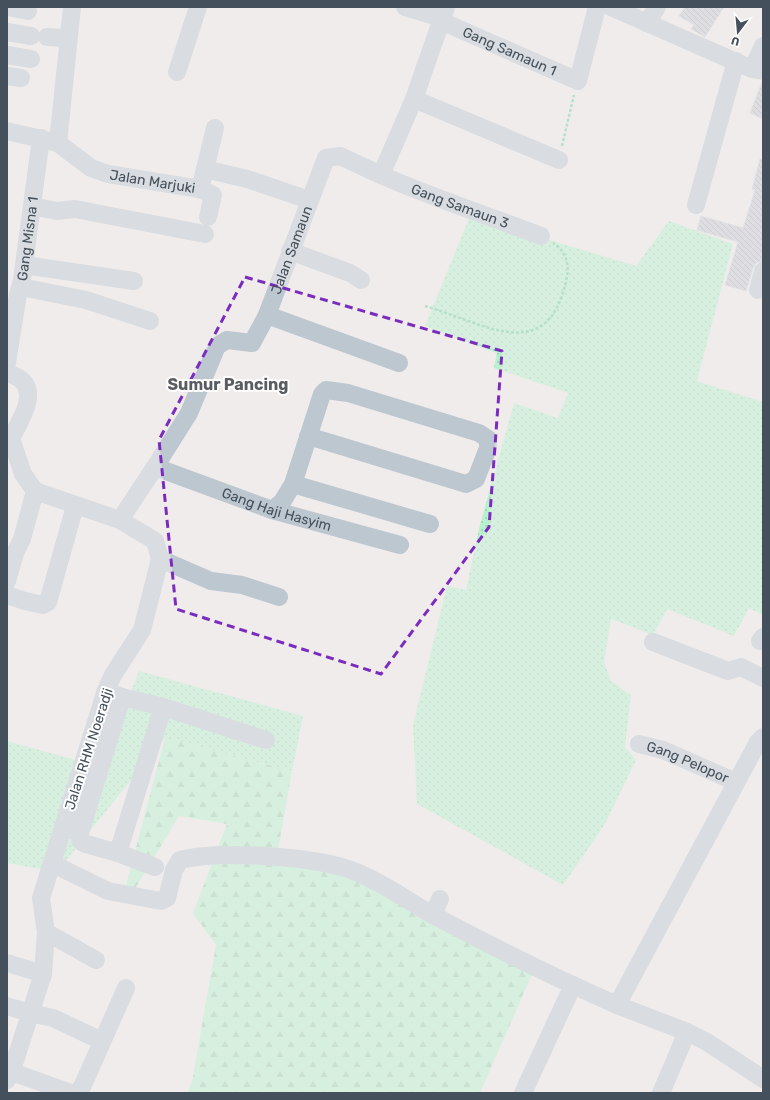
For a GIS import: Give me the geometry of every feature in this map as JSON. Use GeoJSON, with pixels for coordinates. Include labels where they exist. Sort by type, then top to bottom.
{"type":"FeatureCollection","features":[{"type":"Feature","properties":{"kind":"street"},"geometry":{"type":"LineString","coordinates":[[7,7],[28,11]]}},
{"type":"Feature","properties":{"kind":"street"},"geometry":{"type":"LineString","coordinates":[[7,131],[58,143],[72,7]]}},
{"type":"Feature","properties":{"kind":"street"},"geometry":{"type":"LineString","coordinates":[[177,72],[198,7]]}},
{"type":"Feature","properties":{"kind":"street","name":"Gang Samaun 1"},"geometry":{"type":"LineString","coordinates":[[405,7],[443,15],[578,81]]}},
{"type":"Feature","properties":{"kind":"street"},"geometry":{"type":"LineString","coordinates":[[578,81],[597,7]]}},
{"type":"Feature","properties":{"kind":"street"},"geometry":{"type":"LineString","coordinates":[[611,7],[758,70],[763,46]]}},
{"type":"Feature","properties":{"kind":"street"},"geometry":{"type":"LineString","coordinates":[[647,23],[657,7]]}},
{"type":"Feature","properties":{"kind":"street"},"geometry":{"type":"LineString","coordinates":[[381,175],[414,99],[443,15]]}},
{"type":"Feature","properties":{"kind":"street"},"geometry":{"type":"LineString","coordinates":[[7,32],[39,37],[68,38]]}},
{"type":"Feature","properties":{"kind":"street"},"geometry":{"type":"LineString","coordinates":[[7,55],[31,59]]}},
{"type":"Feature","properties":{"kind":"street"},"geometry":{"type":"LineString","coordinates":[[696,205],[736,61]]}},
{"type":"Feature","properties":{"kind":"street"},"geometry":{"type":"LineString","coordinates":[[414,99],[559,160]]}},
{"type":"Feature","properties":{"kind":"street"},"geometry":{"type":"LineString","coordinates":[[205,169],[215,128]]}},
{"type":"Feature","properties":{"kind":"street","name":"Gang Misna 1"},"geometry":{"type":"LineString","coordinates":[[7,363],[18,294],[21,287],[41,138]]}},
{"type":"Feature","properties":{"kind":"street","name":"Jalan Marjuki"},"geometry":{"type":"LineString","coordinates":[[58,143],[91,168],[108,174],[200,189],[205,169],[247,179],[309,200]]}},
{"type":"Feature","properties":{"kind":"street","name":"Jalan Samaun"},"geometry":{"type":"LineString","coordinates":[[120,520],[156,468],[189,413],[217,346],[228,340],[252,343],[267,315],[326,158],[340,156],[381,175]]}},
{"type":"Feature","properties":{"kind":"street","name":"Gang Samaun 3"},"geometry":{"type":"LineString","coordinates":[[381,175],[425,194],[484,214],[541,236]]}},
{"type":"Feature","properties":{"kind":"street"},"geometry":{"type":"LineString","coordinates":[[32,206],[57,211],[75,209],[207,225],[213,195],[200,189]]}},
{"type":"Feature","properties":{"kind":"street"},"geometry":{"type":"LineString","coordinates":[[290,251],[350,273],[361,280]]}},
{"type":"Feature","properties":{"kind":"street"},"geometry":{"type":"LineString","coordinates":[[24,265],[134,281]]}},
{"type":"Feature","properties":{"kind":"street"},"geometry":{"type":"LineString","coordinates":[[758,290],[763,271]]}},
{"type":"Feature","properties":{"kind":"street"},"geometry":{"type":"LineString","coordinates":[[21,287],[86,300],[150,321]]}},
{"type":"Feature","properties":{"kind":"street"},"geometry":{"type":"LineString","coordinates":[[267,315],[399,363]]}},
{"type":"Feature","properties":{"kind":"street"},"geometry":{"type":"LineString","coordinates":[[7,373],[19,378],[25,385],[28,398],[20,420],[9,437],[23,474],[35,491],[75,506],[120,520],[155,541],[160,559],[211,581],[242,585],[278,597]]}},
{"type":"Feature","properties":{"kind":"street"},"geometry":{"type":"LineString","coordinates":[[272,510],[282,502],[293,484],[308,436],[322,394],[326,390],[348,393],[479,433],[488,439],[488,448],[476,479],[466,484],[308,436]]}},
{"type":"Feature","properties":{"kind":"street","name":"Gang Haji Hasyim"},"geometry":{"type":"LineString","coordinates":[[156,468],[272,510],[400,545]]}},
{"type":"Feature","properties":{"kind":"street"},"geometry":{"type":"LineString","coordinates":[[293,484],[430,524]]}},
{"type":"Feature","properties":{"kind":"street"},"geometry":{"type":"LineString","coordinates":[[7,581],[15,553],[22,539],[35,491]]}},
{"type":"Feature","properties":{"kind":"street"},"geometry":{"type":"LineString","coordinates":[[7,594],[25,601],[44,605],[48,602],[75,506]]}},
{"type":"Feature","properties":{"kind":"street","name":"Jalan RHM Noeradji"},"geometry":{"type":"LineString","coordinates":[[9,1072],[42,974],[46,932],[41,898],[116,681],[142,630],[160,559]]}},
{"type":"Feature","properties":{"kind":"street"},"geometry":{"type":"LineString","coordinates":[[654,642],[728,671],[741,667],[763,678]]}},
{"type":"Feature","properties":{"kind":"street"},"geometry":{"type":"LineString","coordinates":[[155,867],[118,853],[83,843],[79,836],[116,681],[163,707],[266,740]]}},
{"type":"Feature","properties":{"kind":"street"},"geometry":{"type":"LineString","coordinates":[[118,853],[163,707]]}},
{"type":"Feature","properties":{"kind":"street"},"geometry":{"type":"LineString","coordinates":[[617,1005],[736,782],[758,742],[763,737]]}},
{"type":"Feature","properties":{"kind":"street","name":"Gang Pelopor"},"geometry":{"type":"LineString","coordinates":[[639,744],[663,750],[736,782]]}},
{"type":"Feature","properties":{"kind":"street"},"geometry":{"type":"LineString","coordinates":[[52,864],[108,891],[161,901],[167,898],[174,870],[180,860],[190,857],[237,856],[317,860],[357,872],[436,907],[573,985],[617,1005],[687,1032],[707,1042],[763,1079]]}},
{"type":"Feature","properties":{"kind":"street"},"geometry":{"type":"LineString","coordinates":[[46,932],[96,960]]}},
{"type":"Feature","properties":{"kind":"street"},"geometry":{"type":"LineString","coordinates":[[7,963],[42,974]]}},
{"type":"Feature","properties":{"kind":"street"},"geometry":{"type":"LineString","coordinates":[[523,1093],[573,985]]}},
{"type":"Feature","properties":{"kind":"street"},"geometry":{"type":"LineString","coordinates":[[76,1093],[82,1087],[126,988]]}},
{"type":"Feature","properties":{"kind":"street"},"geometry":{"type":"LineString","coordinates":[[7,1006],[53,1018],[102,1041]]}},
{"type":"Feature","properties":{"kind":"street"},"geometry":{"type":"LineString","coordinates":[[661,1093],[687,1032]]}},
{"type":"Feature","properties":{"kind":"street"},"geometry":{"type":"LineString","coordinates":[[9,1072],[71,1093]]}},
{"type":"Feature","properties":{"kind":"path"},"geometry":{"type":"LineString","coordinates":[[559,160],[578,81]]}},
{"type":"Feature","properties":{"kind":"path"},"geometry":{"type":"LineString","coordinates":[[426,306],[499,330],[521,334],[536,330],[547,322],[556,310],[568,272],[566,258],[558,246],[541,236]]}},
{"type":"Feature","properties":{"kind":"highlighted area"},"geometry":{"type":"Polygon","coordinates":[[[245,277],[502,351],[489,527],[381,674],[176,609],[159,440],[245,277]]]}},
{"type":"Feature","properties":{"kind":"green space"},"geometry":{"type":"Polygon","coordinates":[[[470,216],[636,266],[669,221],[733,244],[697,381],[763,402],[763,615],[749,608],[734,636],[667,609],[653,635],[611,619],[604,662],[611,681],[631,695],[625,747],[636,760],[605,824],[563,885],[417,804],[413,725],[447,586],[466,590],[480,525],[514,403],[558,418],[568,393],[494,368],[497,353],[425,326],[470,216]]]}},
{"type":"Feature","properties":{"kind":"green space"},"geometry":{"type":"Polygon","coordinates":[[[139,671],[303,716],[292,771],[165,738],[57,872],[7,863],[7,741],[101,767],[139,671]]]}},
{"type":"Feature","properties":{"kind":"green space"},"geometry":{"type":"Polygon","coordinates":[[[165,738],[292,771],[277,855],[353,864],[533,972],[480,1093],[187,1093],[192,1082],[216,945],[193,913],[227,824],[179,816],[136,887],[123,897],[165,738]]]}},
{"type":"Feature","properties":{"kind":"building"},"geometry":{"type":"Polygon","coordinates":[[[685,7],[724,7],[705,37],[691,29],[694,25],[679,16],[685,7]]]}},
{"type":"Feature","properties":{"kind":"building"},"geometry":{"type":"Polygon","coordinates":[[[763,82],[763,119],[750,113],[763,82]]]}},
{"type":"Feature","properties":{"kind":"building"},"geometry":{"type":"Polygon","coordinates":[[[760,159],[763,160],[763,261],[756,263],[753,268],[746,291],[725,285],[738,242],[697,230],[701,216],[743,228],[755,190],[752,189],[760,159]]]}},
{"type":"Feature","properties":{"kind":"district","name":"Sumur Pancing"},"geometry":{"type":"Point","coordinates":[228,384]}}]}
